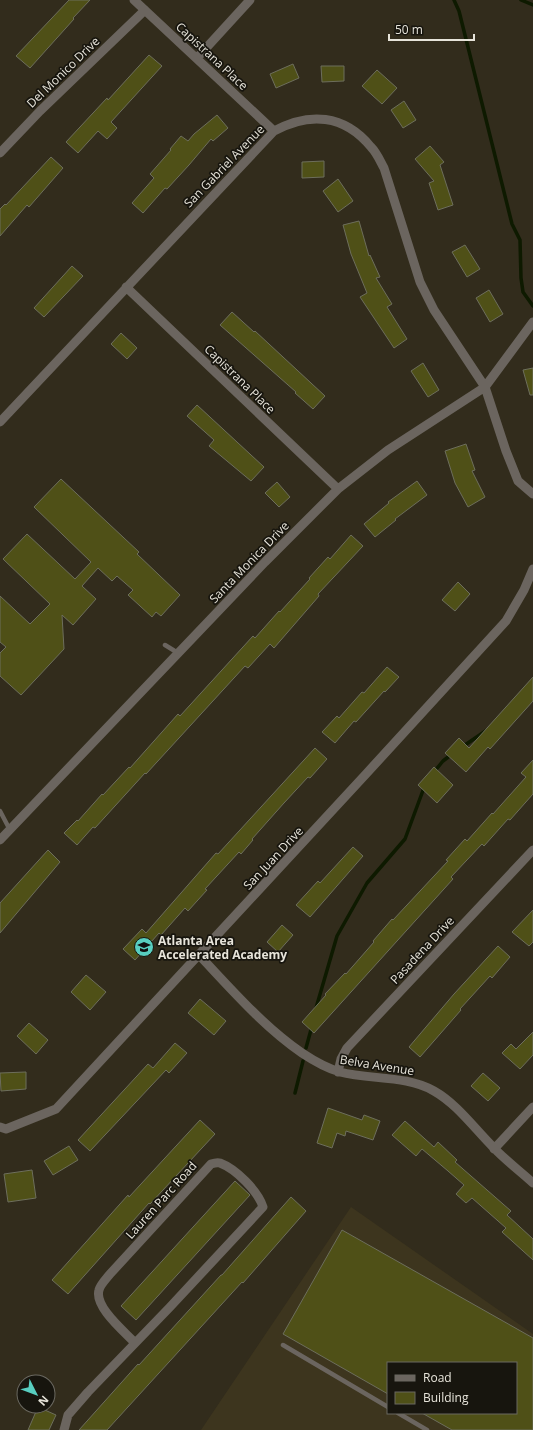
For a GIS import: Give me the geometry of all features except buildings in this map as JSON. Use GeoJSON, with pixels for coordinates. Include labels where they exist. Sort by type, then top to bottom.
{"type":"FeatureCollection","features":[{"type":"Feature","properties":{"kind":"street","name":"Capistrana Place"},"geometry":{"type":"LineString","coordinates":[[134,0],[274,131]]}},
{"type":"Feature","properties":{"kind":"street"},"geometry":{"type":"LineString","coordinates":[[197,58],[250,0]]}},
{"type":"Feature","properties":{"kind":"street","name":"Del Monico Drive"},"geometry":{"type":"LineString","coordinates":[[0,153],[40,111],[145,10]]}},
{"type":"Feature","properties":{"kind":"street","name":"San Gabriel Avenue"},"geometry":{"type":"LineString","coordinates":[[0,422],[274,131],[287,124],[300,120],[316,118],[342,124],[363,138],[373,148],[384,168],[420,282],[434,310],[485,387],[506,451],[518,481],[533,494]]}},
{"type":"Feature","properties":{"kind":"street","name":"Capistrana Place"},"geometry":{"type":"LineString","coordinates":[[126,287],[338,489]]}},
{"type":"Feature","properties":{"kind":"street","name":"Santa Monica Drive"},"geometry":{"type":"LineString","coordinates":[[0,840],[265,562],[338,489],[388,450],[485,387],[533,322]]}},
{"type":"Feature","properties":{"kind":"street","name":"San Juan Drive"},"geometry":{"type":"LineString","coordinates":[[0,1127],[6,1129],[56,1109],[200,955],[506,621],[524,590],[533,569]]}},
{"type":"Feature","properties":{"kind":"street","name":"Pasadena Drive"},"geometry":{"type":"LineString","coordinates":[[338,1072],[341,1059],[347,1048],[533,850]]}},
{"type":"Feature","properties":{"kind":"street","name":"Belva Avenue"},"geometry":{"type":"LineString","coordinates":[[200,955],[255,1015],[286,1042],[316,1063],[338,1072],[358,1076],[417,1083],[434,1091],[454,1106],[494,1149],[533,1184]]}},
{"type":"Feature","properties":{"kind":"street"},"geometry":{"type":"LineString","coordinates":[[494,1149],[533,1107]]}},
{"type":"Feature","properties":{"kind":"street","name":"Lauren Parc Road"},"geometry":{"type":"LineString","coordinates":[[64,1430],[68,1416],[88,1392],[135,1343],[263,1207],[261,1200],[253,1189],[236,1173],[219,1162],[211,1164],[110,1274],[99,1290],[99,1299],[106,1312],[135,1343]]}},
{"type":"Feature","properties":{"kind":"lane"},"geometry":{"type":"LineString","coordinates":[[164,645],[178,653]]}},
{"type":"Feature","properties":{"kind":"lane"},"geometry":{"type":"LineString","coordinates":[[0,811],[10,830]]}},
{"type":"Feature","properties":{"kind":"lane"},"geometry":{"type":"LineString","coordinates":[[283,1345],[387,1406]]}},
{"type":"Feature","properties":{"kind":"lane"},"geometry":{"type":"LineString","coordinates":[[400,1414],[427,1430]]}},
{"type":"Feature","properties":{"kind":"shaded area"},"geometry":{"type":"Polygon","coordinates":[[[351,1207],[533,1334],[533,1430],[201,1430],[351,1207]]]}},
{"type":"Feature","properties":{"kind":"waterway"},"geometry":{"type":"LineString","coordinates":[[454,0],[459,11],[512,224],[520,240],[523,292],[533,306]]}},
{"type":"Feature","properties":{"kind":"waterway"},"geometry":{"type":"LineString","coordinates":[[521,0],[533,5]]}},
{"type":"Feature","properties":{"kind":"waterway"},"geometry":{"type":"LineString","coordinates":[[462,747],[487,730]]}},
{"type":"Feature","properties":{"kind":"waterway"},"geometry":{"type":"LineString","coordinates":[[434,772],[443,761],[452,754]]}},
{"type":"Feature","properties":{"kind":"waterway"},"geometry":{"type":"LineString","coordinates":[[316,1008],[337,936],[367,883],[405,839],[425,785]]}},
{"type":"Feature","properties":{"kind":"waterway"},"geometry":{"type":"LineString","coordinates":[[306,1048],[312,1026]]}},
{"type":"Feature","properties":{"kind":"waterway"},"geometry":{"type":"LineString","coordinates":[[295,1093],[303,1061]]}},
{"type":"Feature","properties":{"kind":"place","name":"Atlanta Area Accelerated Academy"},"geometry":{"type":"Point","coordinates":[144,947]}}]}
